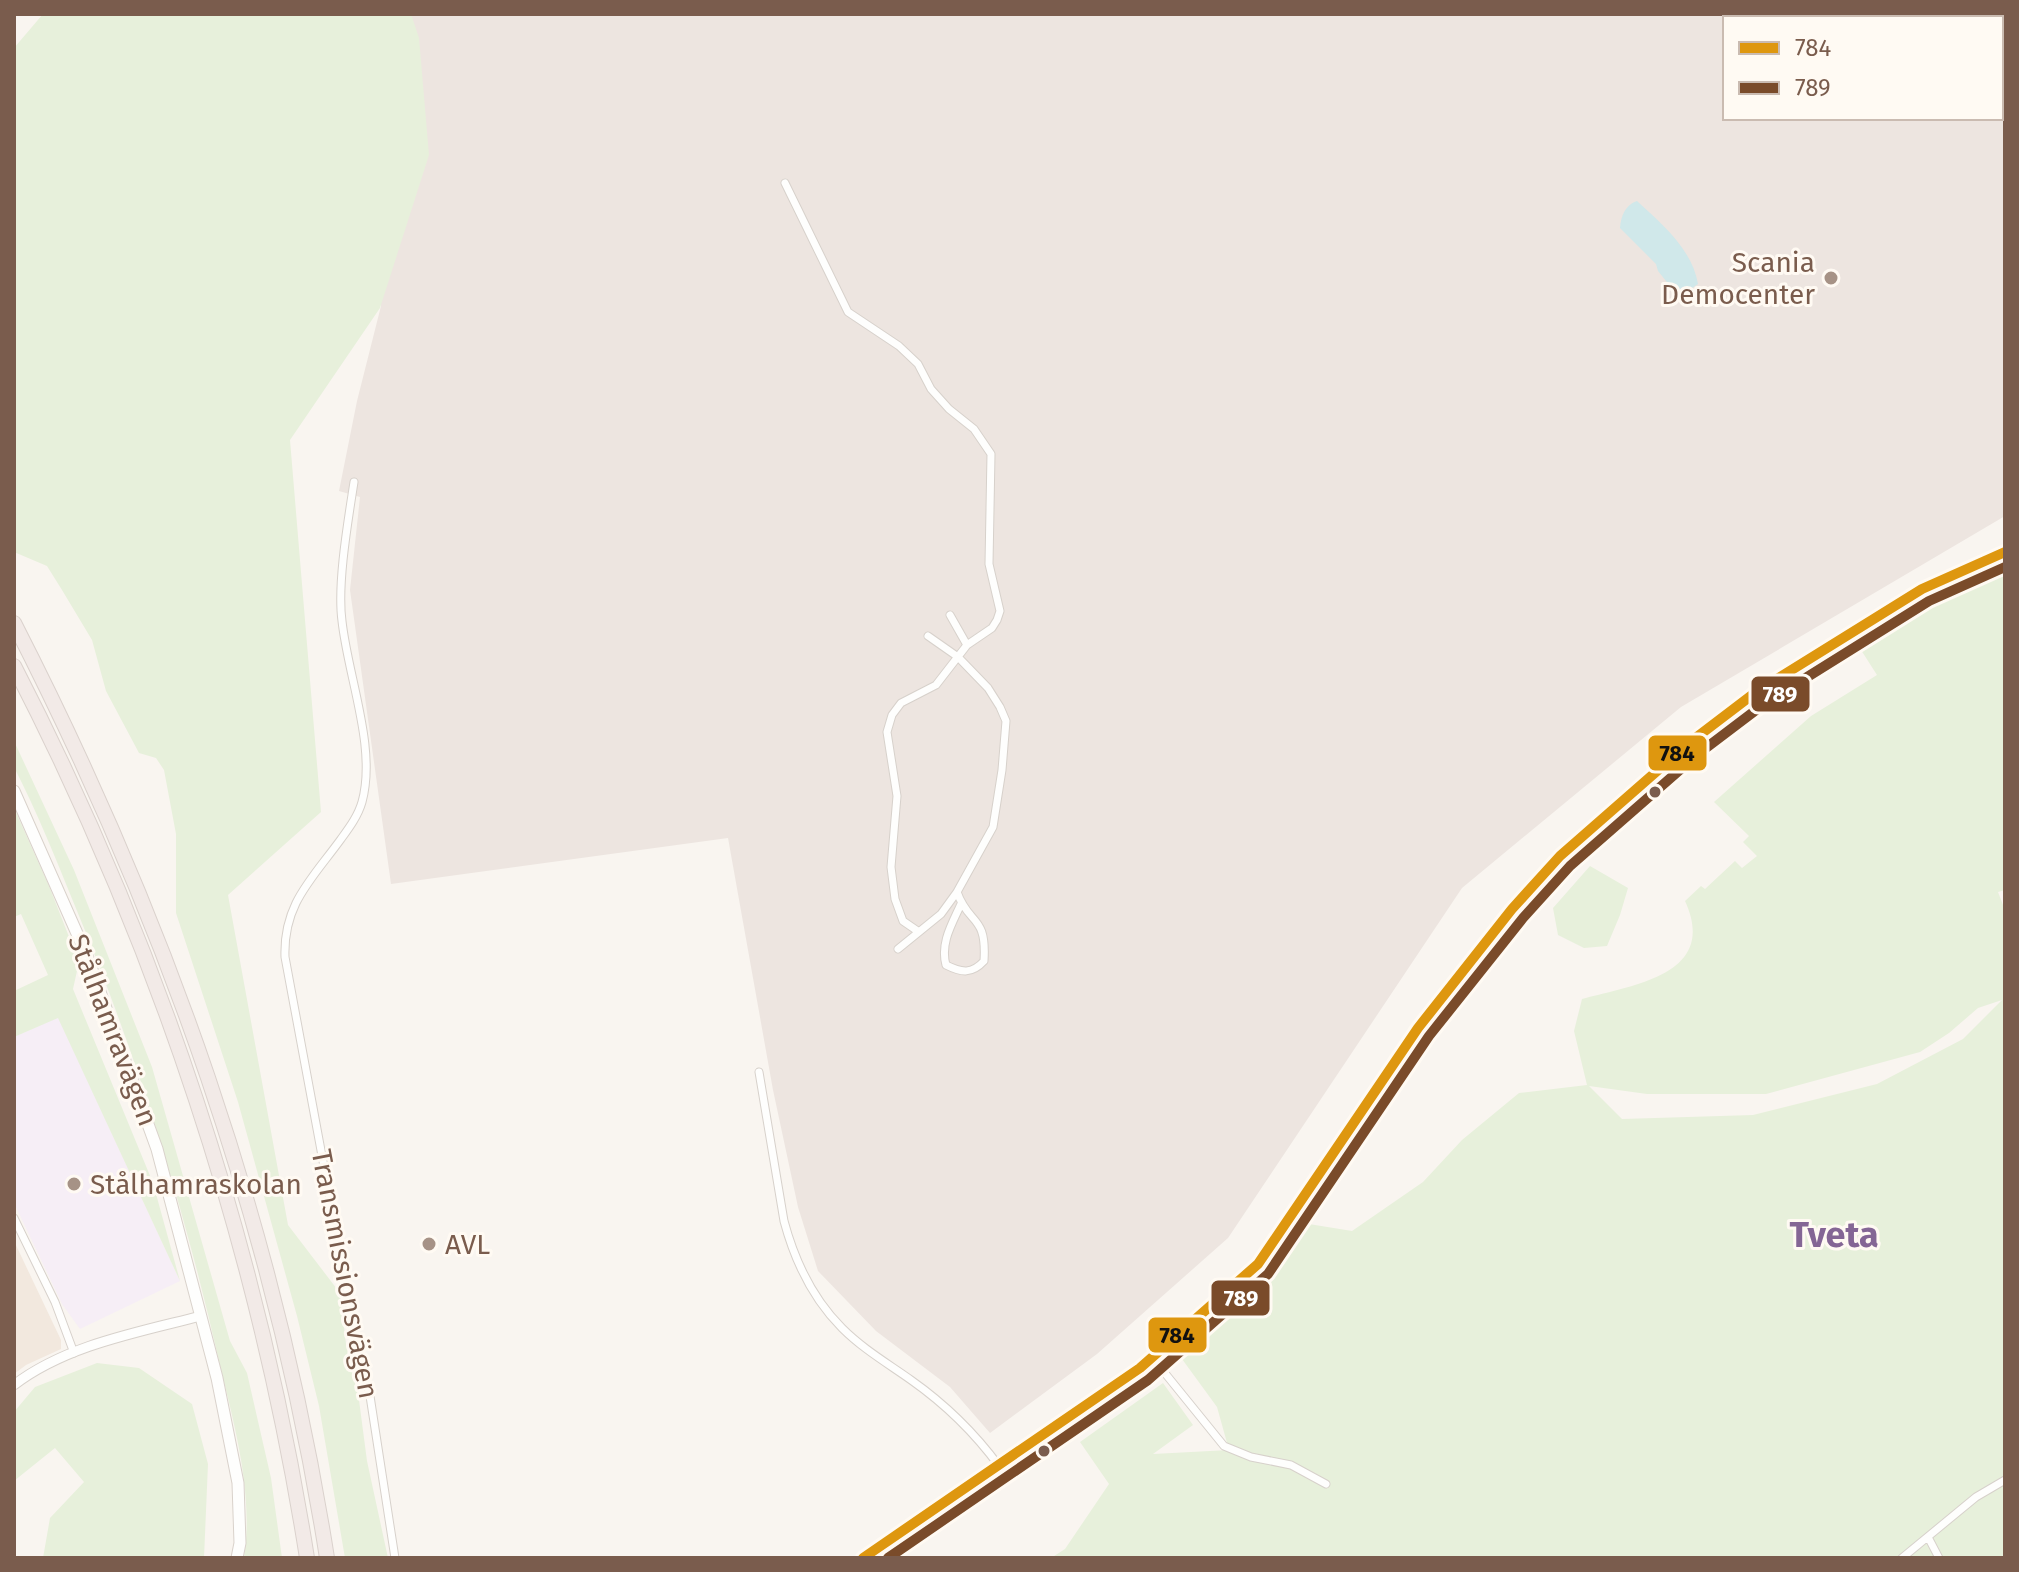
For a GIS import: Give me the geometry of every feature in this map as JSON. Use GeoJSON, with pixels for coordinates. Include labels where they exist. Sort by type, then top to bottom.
{"type":"FeatureCollection","features":[{"type":"Feature","properties":{"kind":"highway"},"geometry":{"type":"LineString","coordinates":[[14,623],[65,722],[118,839],[167,958],[214,1089],[277,1311],[301,1416],[327,1558]]}},
{"type":"Feature","properties":{"kind":"highway"},"geometry":{"type":"LineString","coordinates":[[14,666],[101,849],[148,965],[194,1094],[258,1313],[282,1420],[307,1558]]}},
{"type":"Feature","properties":{"kind":"main road"},"geometry":{"type":"LineString","coordinates":[[863,1558],[1140,1368],[1258,1264],[1418,1028],[1512,909],[1560,856],[1689,743],[1756,692],[1922,589],[2005,552]]}},
{"type":"Feature","properties":{"kind":"main road","name":"Stålhamravägen"},"geometry":{"type":"LineString","coordinates":[[14,791],[87,956],[157,1149],[217,1378],[238,1483],[240,1543],[237,1558]]}},
{"type":"Feature","properties":{"kind":"street"},"geometry":{"type":"LineString","coordinates":[[785,183],[848,312],[899,346],[918,364],[931,389],[974,429],[991,454],[989,564],[1000,611],[992,628],[967,645],[936,685],[901,703],[892,715],[887,732],[897,796],[891,867],[895,899],[903,921],[919,932]]}},
{"type":"Feature","properties":{"kind":"street","name":"Transmissionsvägen"},"geometry":{"type":"LineString","coordinates":[[354,482],[341,618],[365,756],[365,785],[354,820],[301,895],[287,921],[285,957],[355,1333],[370,1396],[395,1558]]}},
{"type":"Feature","properties":{"kind":"street"},"geometry":{"type":"LineString","coordinates":[[950,615],[967,645]]}},
{"type":"Feature","properties":{"kind":"street"},"geometry":{"type":"LineString","coordinates":[[898,949],[941,914],[957,892],[993,827],[1002,770],[1006,721],[988,688],[958,657],[928,636]]}},
{"type":"Feature","properties":{"kind":"street"},"geometry":{"type":"LineString","coordinates":[[957,892],[961,904],[981,926],[986,940],[984,961],[976,970],[961,972],[946,965],[943,953],[947,934],[961,904]]}},
{"type":"Feature","properties":{"kind":"street"},"geometry":{"type":"LineString","coordinates":[[759,1072],[784,1221],[805,1279],[841,1327],[960,1420],[981,1441],[999,1466]]}},
{"type":"Feature","properties":{"kind":"street"},"geometry":{"type":"LineString","coordinates":[[14,1218],[55,1302],[74,1353]]}},
{"type":"Feature","properties":{"kind":"street"},"geometry":{"type":"LineString","coordinates":[[14,1385],[34,1371],[74,1353],[201,1316]]}},
{"type":"Feature","properties":{"kind":"street"},"geometry":{"type":"LineString","coordinates":[[1156,1353],[1164,1372],[1224,1446],[1251,1457],[1291,1465],[1326,1484]]}},
{"type":"Feature","properties":{"kind":"street"},"geometry":{"type":"LineString","coordinates":[[1902,1558],[1976,1497],[2005,1480]]}},
{"type":"Feature","properties":{"kind":"street"},"geometry":{"type":"LineString","coordinates":[[1928,1537],[1939,1558]]}},
{"type":"Feature","properties":{"kind":"shaded area"},"geometry":{"type":"Polygon","coordinates":[[[395,14],[2005,14],[2005,516],[1681,707],[1462,888],[1228,1238],[1097,1354],[990,1433],[950,1387],[876,1331],[818,1271],[798,1207],[773,1090],[728,838],[391,884],[350,590],[360,497],[339,491],[381,306],[368,147],[395,14]]]}},
{"type":"Feature","properties":{"kind":"shaded area","name":"Stålhamraskolan"},"geometry":{"type":"Polygon","coordinates":[[[58,1017],[180,1281],[80,1329],[62,1304],[14,1203],[14,1037],[58,1017]]]}},
{"type":"Feature","properties":{"kind":"shaded area"},"geometry":{"type":"Polygon","coordinates":[[[14,1241],[61,1340],[61,1349],[14,1374],[14,1241]]]}},
{"type":"Feature","properties":{"kind":"green space"},"geometry":{"type":"Polygon","coordinates":[[[43,14],[411,14],[419,38],[429,155],[380,308],[290,440],[321,812],[228,895],[288,1225],[340,1293],[367,1461],[388,1558],[345,1558],[319,1406],[297,1316],[238,1102],[176,913],[176,834],[164,770],[156,758],[139,753],[106,691],[92,640],[47,566],[14,552],[14,48],[43,14]]]}},
{"type":"Feature","properties":{"kind":"green space"},"geometry":{"type":"Polygon","coordinates":[[[2005,568],[2005,890],[1998,892],[2005,910],[2005,1558],[1051,1558],[1065,1549],[1109,1484],[1080,1442],[1163,1383],[1193,1425],[1153,1454],[1229,1450],[1217,1407],[1182,1359],[1224,1322],[1309,1224],[1352,1231],[1423,1182],[1462,1140],[1519,1093],[1587,1085],[1574,1031],[1582,999],[1646,981],[1681,961],[1690,946],[1692,926],[1685,901],[1701,886],[1705,889],[1735,861],[1742,868],[1757,856],[1743,842],[1749,836],[1714,802],[1811,716],[1877,675],[1861,650],[1961,587],[2005,568]],[[2002,1000],[1978,1008],[1920,1052],[1766,1094],[1647,1094],[1589,1086],[1622,1119],[1753,1115],[1877,1084],[1963,1039],[2002,1000]]]}},
{"type":"Feature","properties":{"kind":"green space"},"geometry":{"type":"Polygon","coordinates":[[[14,741],[74,870],[152,1067],[230,1341],[247,1373],[271,1478],[282,1558],[244,1558],[246,1509],[241,1459],[205,1303],[174,1188],[157,1130],[97,961],[14,767],[14,741]]]}},
{"type":"Feature","properties":{"kind":"green space"},"geometry":{"type":"Polygon","coordinates":[[[14,808],[79,962],[73,989],[153,1183],[180,1281],[58,1018],[14,1037],[14,991],[48,975],[21,914],[14,917],[14,808]]]}},
{"type":"Feature","properties":{"kind":"green space"},"geometry":{"type":"Polygon","coordinates":[[[1590,866],[1628,888],[1607,946],[1584,948],[1558,935],[1553,908],[1590,866]]]}},
{"type":"Feature","properties":{"kind":"green space"},"geometry":{"type":"Polygon","coordinates":[[[97,1363],[139,1368],[192,1404],[208,1464],[204,1558],[43,1558],[50,1518],[84,1482],[55,1448],[14,1481],[14,1412],[35,1387],[97,1363]]]}},
{"type":"Feature","properties":{"kind":"water"},"geometry":{"type":"Polygon","coordinates":[[[1637,201],[1675,238],[1695,271],[1698,284],[1679,297],[1656,264],[1620,228],[1624,212],[1637,201]]]}},
{"type":"Feature","properties":{"kind":"transit line","name":"784"},"geometry":{"type":"LineString","coordinates":[[863,1558],[1140,1368],[1258,1264],[1418,1028],[1512,909],[1560,856],[1689,743],[1756,692],[1922,589],[2005,552]]}},
{"type":"Feature","properties":{"kind":"transit line","name":"789"},"geometry":{"type":"LineString","coordinates":[[888,1558],[1148,1380],[1268,1274],[1429,1036],[1523,918],[1570,866],[1698,754],[1764,704],[1929,601],[2005,567]]}},
{"type":"Feature","properties":{"kind":"place","name":"Scania Democenter"},"geometry":{"type":"Point","coordinates":[1831,278]}},
{"type":"Feature","properties":{"kind":"place","name":"Stålhamraskolan"},"geometry":{"type":"Point","coordinates":[74,1184]}},
{"type":"Feature","properties":{"kind":"place","name":"AVL"},"geometry":{"type":"Point","coordinates":[429,1244]}},
{"type":"Feature","properties":{"kind":"district","name":"Tveta"},"geometry":{"type":"Point","coordinates":[1834,1235]}}]}
